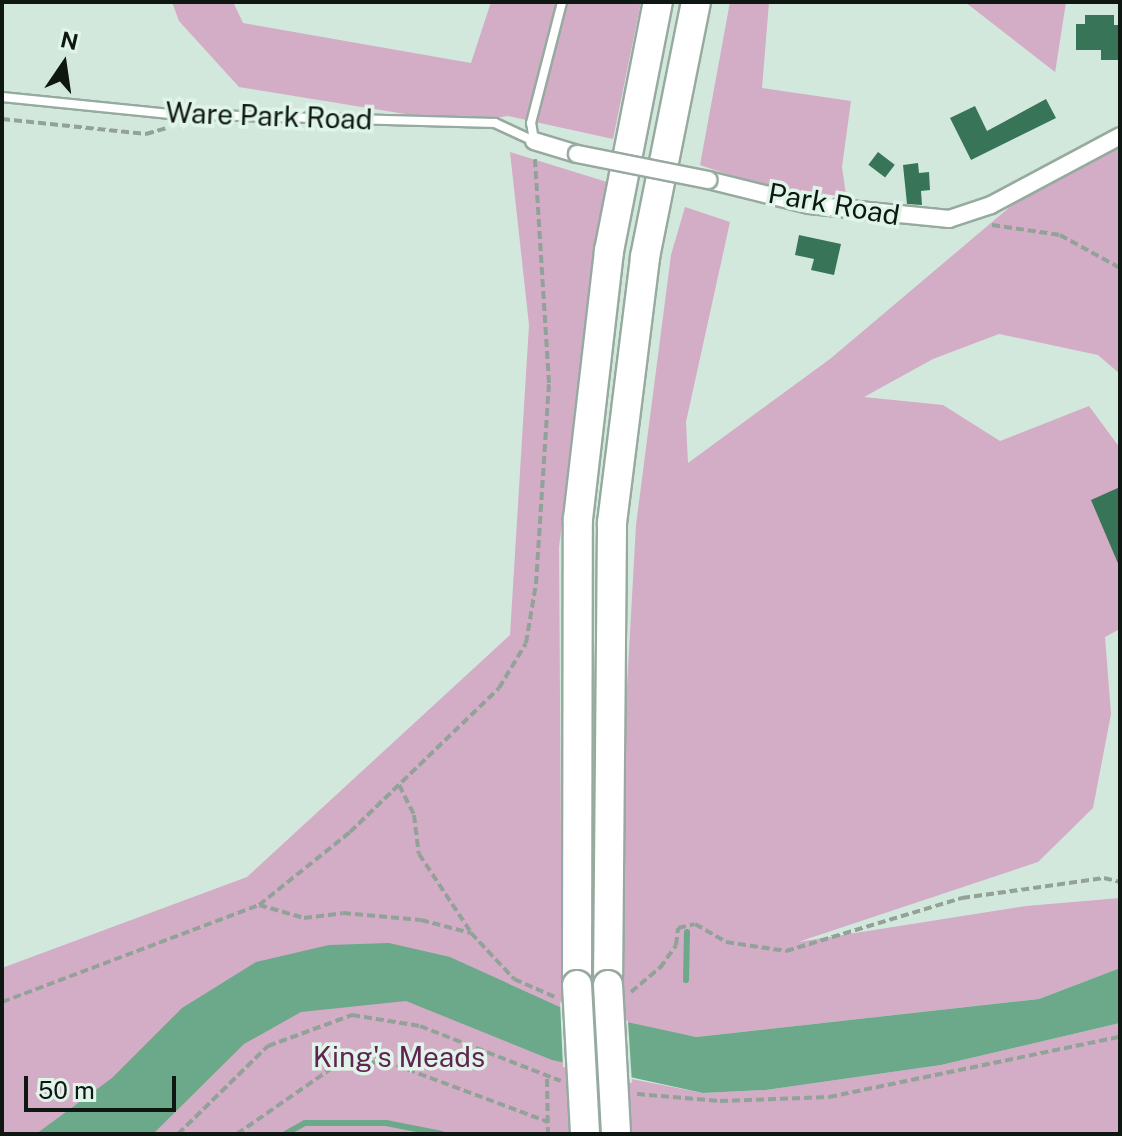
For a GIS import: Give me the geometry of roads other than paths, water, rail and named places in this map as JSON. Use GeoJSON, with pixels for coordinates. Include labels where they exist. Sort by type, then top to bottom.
{"type":"FeatureCollection","features":[{"type":"Feature","properties":{"kind":"highway"},"geometry":{"type":"LineString","coordinates":[[585,1134],[573,991],[578,519],[609,251],[658,2]]}},
{"type":"Feature","properties":{"kind":"highway"},"geometry":{"type":"LineString","coordinates":[[616,1134],[612,990],[612,523],[645,257],[696,2]]}},
{"type":"Feature","properties":{"kind":"street","name":"Park Road"},"geometry":{"type":"LineString","coordinates":[[534,141],[577,154],[708,180],[809,205],[949,219],[991,205],[1120,136]]}},
{"type":"Feature","properties":{"kind":"lane"},"geometry":{"type":"LineString","coordinates":[[534,141],[531,123],[562,2]]}},
{"type":"Feature","properties":{"kind":"lane","name":"Ware Park Road"},"geometry":{"type":"LineString","coordinates":[[2,97],[170,114],[495,123],[534,141]]}},
{"type":"Feature","properties":{"kind":"waterway"},"geometry":{"type":"LineString","coordinates":[[686,980],[687,932]]}},
{"type":"Feature","properties":{"kind":"waterway"},"geometry":{"type":"LineString","coordinates":[[285,1134],[305,1123],[386,1123],[442,1134]]}},
{"type":"Feature","properties":{"kind":"park label","name":"King's Meads"},"geometry":{"type":"Point","coordinates":[399,1057]}}]}
